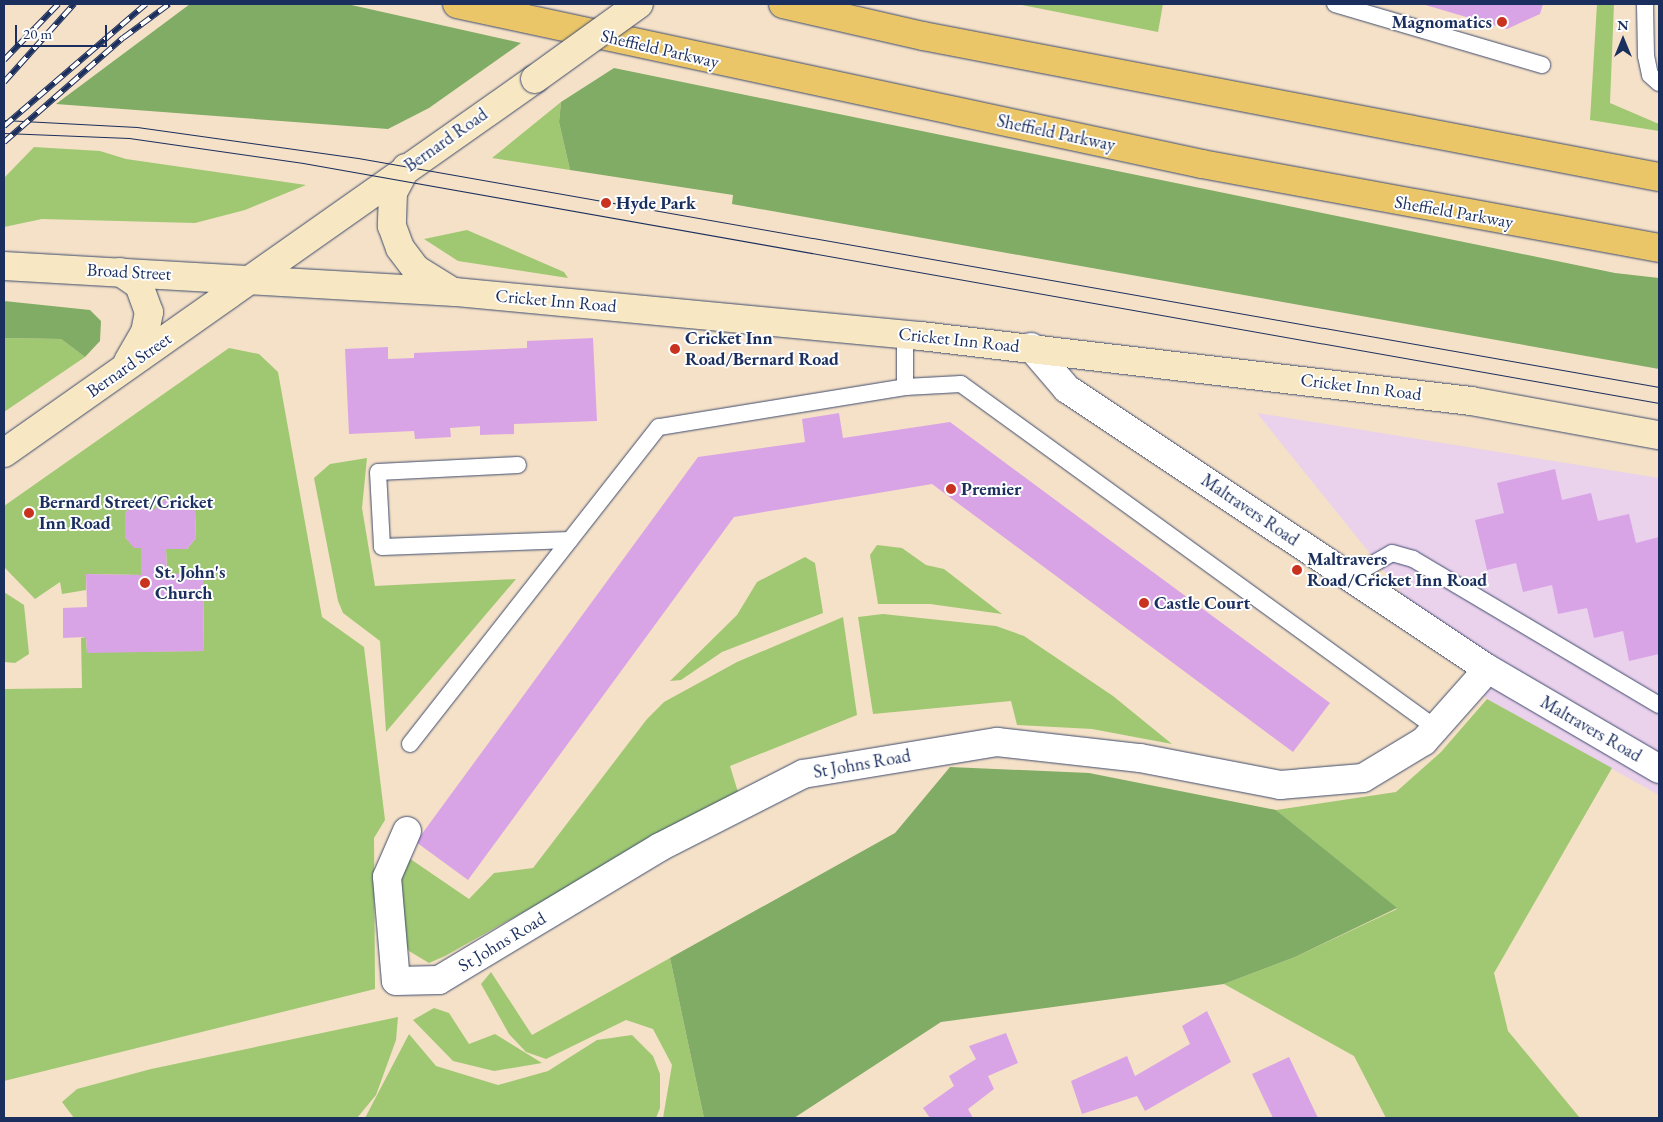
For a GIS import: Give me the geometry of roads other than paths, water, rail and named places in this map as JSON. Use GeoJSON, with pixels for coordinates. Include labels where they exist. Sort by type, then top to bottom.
{"type":"FeatureCollection","features":[{"type":"Feature","properties":{"kind":"highway","name":"Sheffield Parkway"},"geometry":{"type":"LineString","coordinates":[[457,4],[491,6],[648,48],[1202,164],[1659,248]]}},
{"type":"Feature","properties":{"kind":"highway"},"geometry":{"type":"LineString","coordinates":[[783,4],[923,36],[1659,177]]}},
{"type":"Feature","properties":{"kind":"highway"},"geometry":{"type":"LineString","coordinates":[[1613,168],[1659,170]]}},
{"type":"Feature","properties":{"kind":"street","name":"Bernard Road"},"geometry":{"type":"LineString","coordinates":[[255,279],[407,166],[535,79],[640,4]]}},
{"type":"Feature","properties":{"kind":"street"},"geometry":{"type":"LineString","coordinates":[[407,166],[392,192],[392,226],[400,248],[426,278],[455,292]]}},
{"type":"Feature","properties":{"kind":"street","name":"Broad Street"},"geometry":{"type":"LineString","coordinates":[[4,266],[255,279]]}},
{"type":"Feature","properties":{"kind":"street"},"geometry":{"type":"LineString","coordinates":[[119,372],[138,350],[149,312],[139,285],[120,272]]}},
{"type":"Feature","properties":{"kind":"street","name":"Cricket Inn Road"},"geometry":{"type":"LineString","coordinates":[[255,279],[455,292],[1031,347],[1471,401],[1655,437]]}},
{"type":"Feature","properties":{"kind":"street","name":"Bernard Street"},"geometry":{"type":"LineString","coordinates":[[4,453],[255,279]]}},
{"type":"Feature","properties":{"kind":"street","name":"Maltravers Road"},"geometry":{"type":"LineString","coordinates":[[1031,347],[1067,389],[1488,668],[1659,769]]}},
{"type":"Feature","properties":{"kind":"street","name":"St Johns Road"},"geometry":{"type":"LineString","coordinates":[[407,831],[387,877],[396,981],[439,980],[660,848],[803,774],[997,742],[1140,758],[1280,785],[1363,778],[1437,729],[1488,668]]}},
{"type":"Feature","properties":{"kind":"lane"},"geometry":{"type":"LineString","coordinates":[[1335,4],[1542,65]]}},
{"type":"Feature","properties":{"kind":"lane"},"geometry":{"type":"LineString","coordinates":[[1645,4],[1646,56],[1650,75],[1659,83]]}},
{"type":"Feature","properties":{"kind":"lane"},"geometry":{"type":"LineString","coordinates":[[905,334],[905,387]]}},
{"type":"Feature","properties":{"kind":"lane"},"geometry":{"type":"LineString","coordinates":[[410,744],[659,426],[905,387],[961,384],[1437,729]]}},
{"type":"Feature","properties":{"kind":"lane"},"geometry":{"type":"LineString","coordinates":[[518,465],[378,472],[382,547],[570,540]]}},
{"type":"Feature","properties":{"kind":"lane"},"geometry":{"type":"LineString","coordinates":[[1350,577],[1392,553],[1413,559],[1659,705]]}},
{"type":"Feature","properties":{"kind":"tram line"},"geometry":{"type":"LineString","coordinates":[[4,120],[137,127],[358,158],[1659,387]]}},
{"type":"Feature","properties":{"kind":"tram line"},"geometry":{"type":"LineString","coordinates":[[4,133],[129,138],[303,163],[1659,403]]}},
{"type":"Feature","properties":{"kind":"railway"},"geometry":{"type":"LineString","coordinates":[[4,60],[58,4]]}},
{"type":"Feature","properties":{"kind":"railway"},"geometry":{"type":"LineString","coordinates":[[4,82],[74,4]]}},
{"type":"Feature","properties":{"kind":"railway"},"geometry":{"type":"LineString","coordinates":[[4,126],[146,4]]}},
{"type":"Feature","properties":{"kind":"railway"},"geometry":{"type":"LineString","coordinates":[[4,142],[123,38],[169,4]]}},
{"type":"Feature","properties":{"kind":"place","name":"Magnomatics"},"geometry":{"type":"Point","coordinates":[1502,22]}},
{"type":"Feature","properties":{"kind":"place","name":"Hyde Park"},"geometry":{"type":"Point","coordinates":[606,203]}},
{"type":"Feature","properties":{"kind":"place","name":"Cricket Inn Road/Bernard Road"},"geometry":{"type":"Point","coordinates":[675,349]}},
{"type":"Feature","properties":{"kind":"place","name":"Premier"},"geometry":{"type":"Point","coordinates":[951,489]}},
{"type":"Feature","properties":{"kind":"place","name":"Bernard Street/Cricket Inn Road"},"geometry":{"type":"Point","coordinates":[29,513]}},
{"type":"Feature","properties":{"kind":"place","name":"Maltravers Road/Cricket Inn Road"},"geometry":{"type":"Point","coordinates":[1297,570]}},
{"type":"Feature","properties":{"kind":"place","name":"St. John's Church"},"geometry":{"type":"Point","coordinates":[145,583]}},
{"type":"Feature","properties":{"kind":"place","name":"Castle Court"},"geometry":{"type":"Point","coordinates":[1144,603]}}]}
